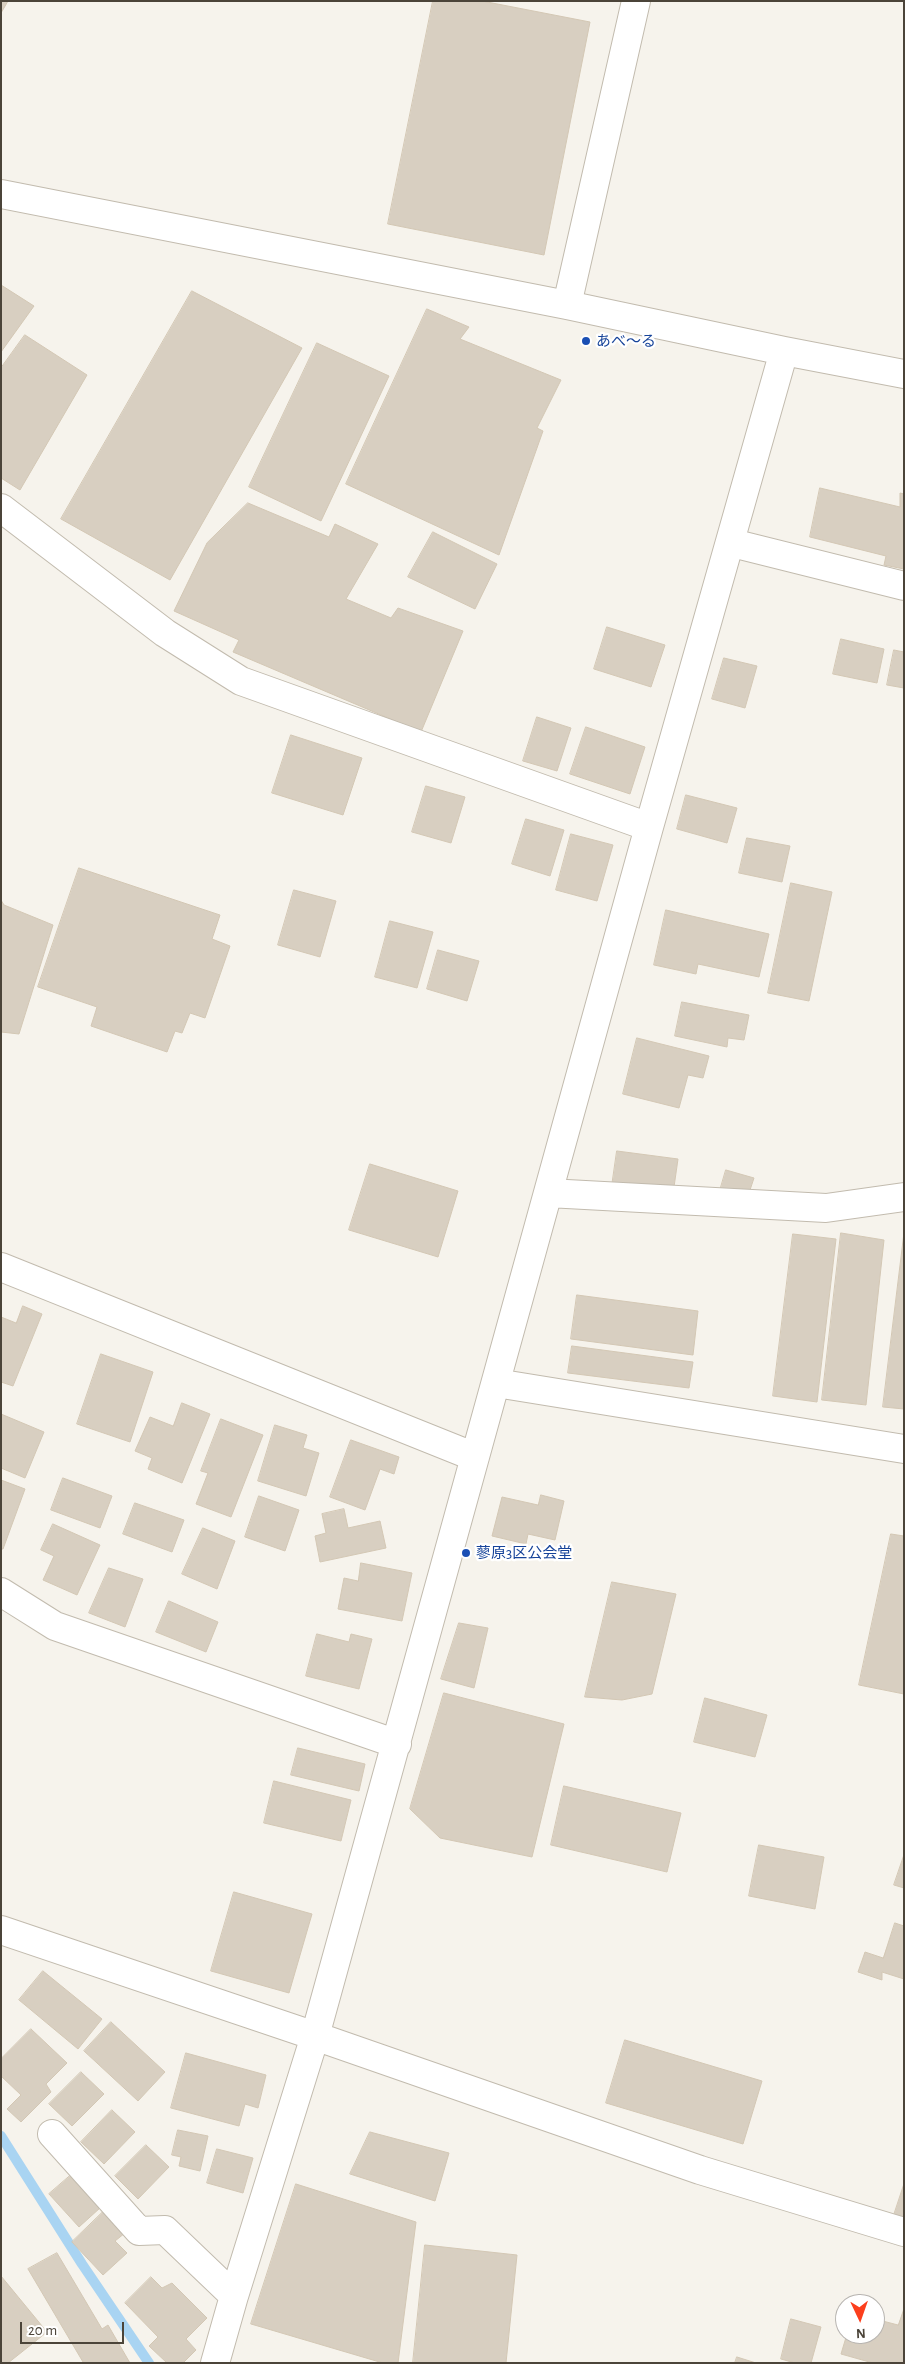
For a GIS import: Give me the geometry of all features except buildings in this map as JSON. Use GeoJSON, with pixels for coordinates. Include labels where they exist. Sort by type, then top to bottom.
{"type":"FeatureCollection","features":[{"type":"Feature","properties":{"kind":"street"},"geometry":{"type":"LineString","coordinates":[[567,305],[636,1]]}},
{"type":"Feature","properties":{"kind":"street"},"geometry":{"type":"LineString","coordinates":[[1,194],[567,305],[784,351],[904,374]]}},
{"type":"Feature","properties":{"kind":"street"},"geometry":{"type":"LineString","coordinates":[[216,2363],[234,2296],[314,2036],[397,1744],[548,1193],[650,827],[732,543],[784,351]]}},
{"type":"Feature","properties":{"kind":"street"},"geometry":{"type":"LineString","coordinates":[[1,508],[165,634],[241,681],[650,827]]}},
{"type":"Feature","properties":{"kind":"street"},"geometry":{"type":"LineString","coordinates":[[732,543],[904,586]]}},
{"type":"Feature","properties":{"kind":"street"},"geometry":{"type":"LineString","coordinates":[[548,1193],[826,1208],[904,1197]]}},
{"type":"Feature","properties":{"kind":"street"},"geometry":{"type":"LineString","coordinates":[[1,1267],[475,1457]]}},
{"type":"Feature","properties":{"kind":"street"},"geometry":{"type":"LineString","coordinates":[[496,1384],[904,1450]]}},
{"type":"Feature","properties":{"kind":"street"},"geometry":{"type":"LineString","coordinates":[[1,1592],[55,1626],[397,1744]]}},
{"type":"Feature","properties":{"kind":"street"},"geometry":{"type":"LineString","coordinates":[[1,1930],[700,2170],[904,2232]]}},
{"type":"Feature","properties":{"kind":"street"},"geometry":{"type":"LineString","coordinates":[[52,2134],[139,2232],[165,2230],[234,2296]]}},
{"type":"Feature","properties":{"kind":"waterway"},"geometry":{"type":"LineString","coordinates":[[1,2136],[82,2264],[149,2363]]}},
{"type":"Feature","properties":{"kind":"place","name":"あべ〜る"},"geometry":{"type":"Point","coordinates":[586,341]}},
{"type":"Feature","properties":{"kind":"place","name":"蓼原3区公会堂"},"geometry":{"type":"Point","coordinates":[466,1553]}}]}
